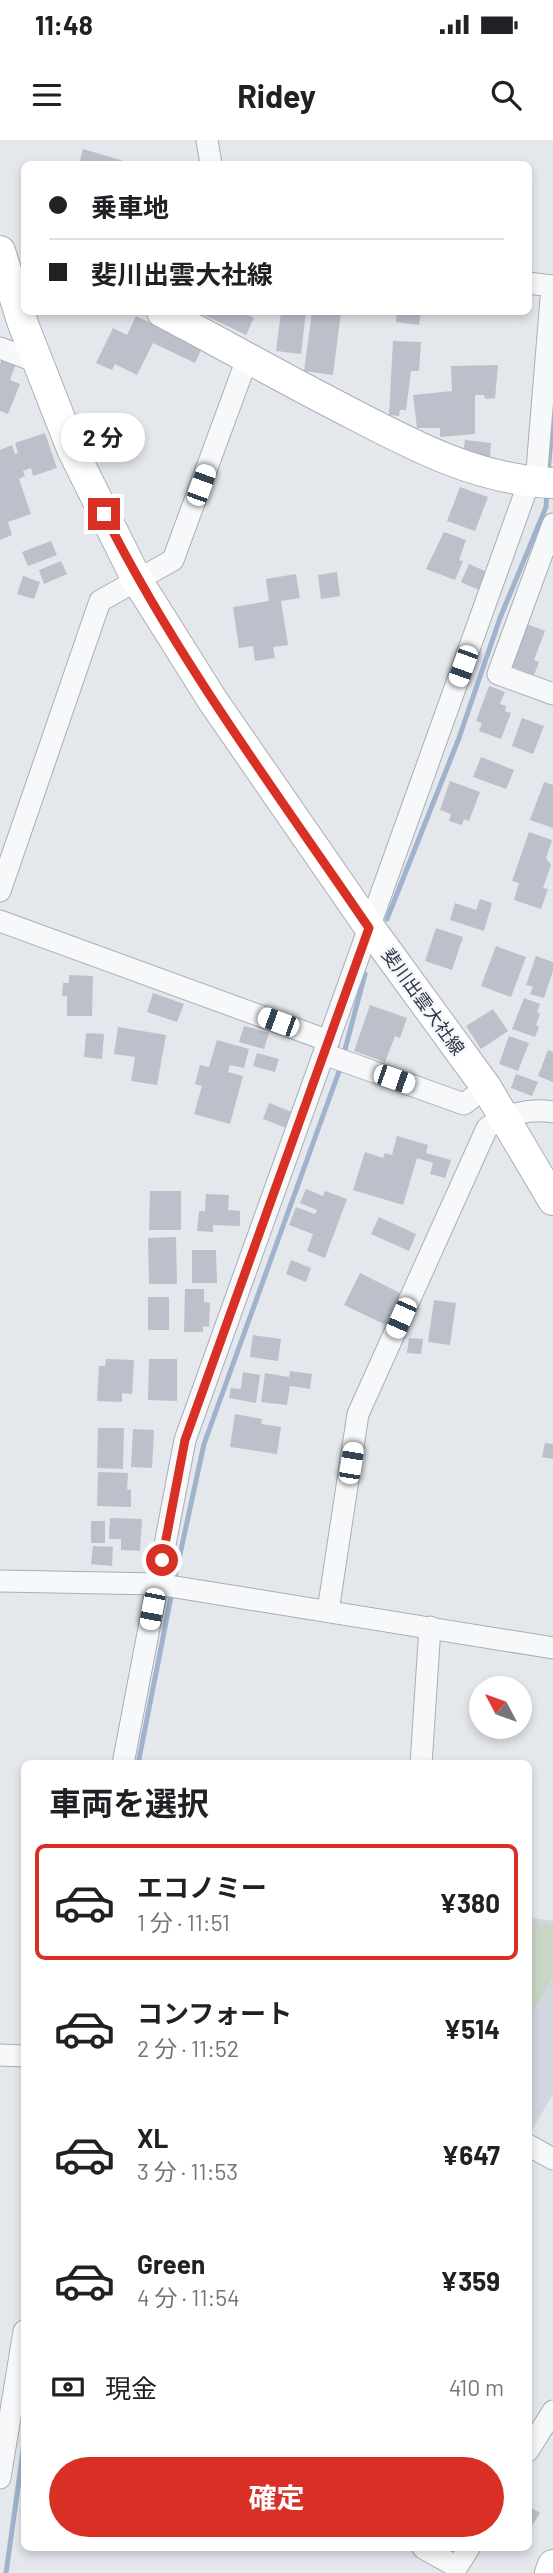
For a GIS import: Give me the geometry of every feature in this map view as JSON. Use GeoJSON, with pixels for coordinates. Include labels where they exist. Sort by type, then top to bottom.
{"type":"FeatureCollection","features":[{"type":"Feature","properties":{"kind":"main road"},"geometry":{"type":"LineString","coordinates":[[0,252],[21,256]]}},
{"type":"Feature","properties":{"kind":"main road","name":"斐川出雲大社線"},"geometry":{"type":"LineString","coordinates":[[0,252],[21,314]]}},
{"type":"Feature","properties":{"kind":"main road","name":"斐川出雲大社線"},"geometry":{"type":"LineString","coordinates":[[21,315],[72,449],[137,580],[213,701],[369,928],[486,1087],[553,1200]]}},
{"type":"Feature","properties":{"kind":"main road"},"geometry":{"type":"LineString","coordinates":[[178,315],[247,359],[431,454],[474,470],[539,482]]}},
{"type":"Feature","properties":{"kind":"main road"},"geometry":{"type":"LineString","coordinates":[[550,2573],[553,2565]]}},
{"type":"Feature","properties":{"kind":"street"},"geometry":{"type":"LineString","coordinates":[[207,140],[210,161]]}},
{"type":"Feature","properties":{"kind":"street"},"geometry":{"type":"LineString","coordinates":[[124,1760],[185,1440],[369,928],[539,482],[552,286],[532,284]]}},
{"type":"Feature","properties":{"kind":"street"},"geometry":{"type":"LineString","coordinates":[[0,348],[37,362]]}},
{"type":"Feature","properties":{"kind":"street"},"geometry":{"type":"LineString","coordinates":[[0,891],[100,601],[173,560],[247,359]]}},
{"type":"Feature","properties":{"kind":"street"},"geometry":{"type":"LineString","coordinates":[[553,524],[498,674],[553,694]]}},
{"type":"Feature","properties":{"kind":"street"},"geometry":{"type":"LineString","coordinates":[[0,921],[327,1047],[464,1104],[486,1087]]}},
{"type":"Feature","properties":{"kind":"street"},"geometry":{"type":"LineString","coordinates":[[328,1611],[358,1414],[487,1128],[502,1117],[539,1110],[553,1112]]}},
{"type":"Feature","properties":{"kind":"street"},"geometry":{"type":"LineString","coordinates":[[0,1581],[157,1584],[553,1648]]}},
{"type":"Feature","properties":{"kind":"street"},"geometry":{"type":"LineString","coordinates":[[421,1760],[430,1627]]}},
{"type":"Feature","properties":{"kind":"street"},"geometry":{"type":"LineString","coordinates":[[0,2055],[21,2056]]}},
{"type":"Feature","properties":{"kind":"street"},"geometry":{"type":"LineString","coordinates":[[532,2148],[553,2159]]}},
{"type":"Feature","properties":{"kind":"street"},"geometry":{"type":"LineString","coordinates":[[0,2478],[19,2408],[21,2377]]}},
{"type":"Feature","properties":{"kind":"street"},"geometry":{"type":"LineString","coordinates":[[532,2445],[553,2411]]}},
{"type":"Feature","properties":{"kind":"street"},"geometry":{"type":"LineString","coordinates":[[428,2551],[457,2567],[467,2551]]}},
{"type":"Feature","properties":{"kind":"shaded area"},"geometry":{"type":"Polygon","coordinates":[[[532,1918],[553,1921],[553,2094],[532,2130],[532,1918]]]}},
{"type":"Feature","properties":{"kind":"green space"},"geometry":{"type":"Polygon","coordinates":[[[532,1922],[553,1925],[553,1976],[533,2012],[532,1922]]]}},
{"type":"Feature","properties":{"kind":"building"},"geometry":{"type":"Polygon","coordinates":[[[83,149],[124,161],[80,161],[83,149]]]}},
{"type":"Feature","properties":{"kind":"building"},"geometry":{"type":"Polygon","coordinates":[[[204,315],[248,315],[254,318],[246,335],[204,315]]]}},
{"type":"Feature","properties":{"kind":"building"},"geometry":{"type":"Polygon","coordinates":[[[281,315],[306,315],[301,354],[276,351],[281,315]]]}},
{"type":"Feature","properties":{"kind":"building"},"geometry":{"type":"Polygon","coordinates":[[[312,315],[341,315],[333,375],[304,371],[312,315]]]}},
{"type":"Feature","properties":{"kind":"building"},"geometry":{"type":"Polygon","coordinates":[[[397,315],[421,315],[419,325],[396,322],[397,315]]]}},
{"type":"Feature","properties":{"kind":"building"},"geometry":{"type":"Polygon","coordinates":[[[136,316],[202,348],[195,363],[153,343],[137,375],[115,364],[112,370],[96,363],[113,328],[127,335],[136,316]]]}},
{"type":"Feature","properties":{"kind":"building"},"geometry":{"type":"Polygon","coordinates":[[[393,341],[421,342],[419,371],[411,371],[406,410],[400,410],[399,416],[389,415],[393,341]]]}},
{"type":"Feature","properties":{"kind":"building"},"geometry":{"type":"Polygon","coordinates":[[[2,359],[16,364],[10,380],[20,384],[8,414],[0,411],[2,359]]]}},
{"type":"Feature","properties":{"kind":"building"},"geometry":{"type":"Polygon","coordinates":[[[498,365],[495,398],[485,399],[484,395],[475,395],[475,434],[440,437],[440,428],[417,428],[413,395],[452,391],[451,366],[498,365]]]}},
{"type":"Feature","properties":{"kind":"building"},"geometry":{"type":"Polygon","coordinates":[[[45,433],[57,468],[33,476],[31,468],[23,471],[25,476],[19,479],[31,514],[8,522],[12,535],[0,540],[0,450],[12,445],[15,454],[18,453],[15,443],[45,433]]]}},
{"type":"Feature","properties":{"kind":"building"},"geometry":{"type":"Polygon","coordinates":[[[465,440],[491,443],[490,457],[463,455],[465,440]]]}},
{"type":"Feature","properties":{"kind":"building"},"geometry":{"type":"Polygon","coordinates":[[[460,487],[488,497],[475,531],[447,521],[460,487]]]}},
{"type":"Feature","properties":{"kind":"building"},"geometry":{"type":"Polygon","coordinates":[[[444,532],[466,540],[459,560],[463,561],[455,580],[426,569],[444,532]]]}},
{"type":"Feature","properties":{"kind":"building"},"geometry":{"type":"Polygon","coordinates":[[[51,541],[57,555],[28,566],[22,552],[51,541]]]}},
{"type":"Feature","properties":{"kind":"building"},"geometry":{"type":"Polygon","coordinates":[[[61,561],[67,574],[44,584],[39,570],[61,561]]]}},
{"type":"Feature","properties":{"kind":"building"},"geometry":{"type":"Polygon","coordinates":[[[469,564],[487,572],[479,590],[461,582],[469,564]]]}},
{"type":"Feature","properties":{"kind":"building"},"geometry":{"type":"Polygon","coordinates":[[[337,572],[340,596],[321,599],[318,575],[337,572]]]}},
{"type":"Feature","properties":{"kind":"building"},"geometry":{"type":"Polygon","coordinates":[[[296,574],[300,598],[281,601],[288,645],[273,647],[275,658],[255,661],[253,646],[239,648],[233,607],[269,601],[266,579],[296,574]]]}},
{"type":"Feature","properties":{"kind":"building"},"geometry":{"type":"Polygon","coordinates":[[[23,576],[40,582],[34,599],[17,594],[23,576]]]}},
{"type":"Feature","properties":{"kind":"building"},"geometry":{"type":"Polygon","coordinates":[[[527,624],[545,631],[534,660],[539,662],[534,675],[511,666],[527,624]]]}},
{"type":"Feature","properties":{"kind":"building"},"geometry":{"type":"Polygon","coordinates":[[[489,686],[505,692],[500,704],[506,706],[505,711],[511,713],[501,739],[479,731],[482,723],[476,721],[489,686]]]}},
{"type":"Feature","properties":{"kind":"building"},"geometry":{"type":"Polygon","coordinates":[[[522,718],[544,726],[533,754],[512,746],[522,718]]]}},
{"type":"Feature","properties":{"kind":"building"},"geometry":{"type":"Polygon","coordinates":[[[481,757],[514,770],[506,789],[473,777],[481,757]]]}},
{"type":"Feature","properties":{"kind":"building"},"geometry":{"type":"Polygon","coordinates":[[[450,781],[480,792],[469,821],[464,819],[462,825],[449,821],[451,814],[440,810],[450,781]]]}},
{"type":"Feature","properties":{"kind":"building"},"geometry":{"type":"Polygon","coordinates":[[[544,782],[553,785],[553,828],[530,820],[544,782]]]}},
{"type":"Feature","properties":{"kind":"building"},"geometry":{"type":"Polygon","coordinates":[[[529,832],[552,840],[546,858],[551,865],[543,888],[548,889],[541,909],[514,900],[519,883],[512,881],[529,832]]]}},
{"type":"Feature","properties":{"kind":"building"},"geometry":{"type":"Polygon","coordinates":[[[480,899],[492,903],[484,931],[450,920],[455,903],[476,910],[480,899]]]}},
{"type":"Feature","properties":{"kind":"building"},"geometry":{"type":"Polygon","coordinates":[[[436,928],[463,937],[452,970],[425,961],[436,928]]]}},
{"type":"Feature","properties":{"kind":"building"},"geometry":{"type":"Polygon","coordinates":[[[496,946],[526,957],[511,997],[481,986],[496,946]]]}},
{"type":"Feature","properties":{"kind":"building"},"geometry":{"type":"Polygon","coordinates":[[[536,956],[553,962],[553,971],[544,998],[530,994],[533,987],[526,985],[536,956]]]}},
{"type":"Feature","properties":{"kind":"building"},"geometry":{"type":"Polygon","coordinates":[[[69,975],[93,976],[92,1016],[67,1016],[67,996],[62,996],[63,983],[69,983],[69,975]]]}},
{"type":"Feature","properties":{"kind":"building"},"geometry":{"type":"Polygon","coordinates":[[[153,993],[184,1004],[177,1022],[147,1012],[153,993]]]}},
{"type":"Feature","properties":{"kind":"building"},"geometry":{"type":"Polygon","coordinates":[[[524,998],[540,1004],[536,1025],[539,1027],[535,1037],[512,1029],[524,998]]]}},
{"type":"Feature","properties":{"kind":"building"},"geometry":{"type":"Polygon","coordinates":[[[370,1005],[407,1018],[400,1038],[395,1036],[385,1062],[354,1051],[370,1005]]]}},
{"type":"Feature","properties":{"kind":"building"},"geometry":{"type":"Polygon","coordinates":[[[493,1009],[508,1031],[481,1049],[466,1026],[493,1009]]]}},
{"type":"Feature","properties":{"kind":"building"},"geometry":{"type":"Polygon","coordinates":[[[244,1026],[269,1033],[264,1049],[239,1042],[244,1026]]]}},
{"type":"Feature","properties":{"kind":"building"},"geometry":{"type":"Polygon","coordinates":[[[118,1027],[166,1035],[157,1085],[131,1081],[135,1057],[114,1054],[118,1027]]]}},
{"type":"Feature","properties":{"kind":"building"},"geometry":{"type":"Polygon","coordinates":[[[86,1033],[104,1034],[102,1059],[84,1057],[86,1033]]]}},
{"type":"Feature","properties":{"kind":"building"},"geometry":{"type":"Polygon","coordinates":[[[509,1036],[529,1043],[518,1071],[499,1064],[509,1036]]]}},
{"type":"Feature","properties":{"kind":"building"},"geometry":{"type":"Polygon","coordinates":[[[217,1040],[249,1049],[244,1068],[230,1065],[228,1072],[243,1076],[230,1124],[194,1114],[202,1086],[195,1084],[200,1065],[209,1067],[217,1040]]]}},
{"type":"Feature","properties":{"kind":"building"},"geometry":{"type":"Polygon","coordinates":[[[548,1050],[553,1052],[553,1082],[538,1076],[548,1050]]]}},
{"type":"Feature","properties":{"kind":"building"},"geometry":{"type":"Polygon","coordinates":[[[257,1053],[279,1059],[275,1072],[253,1066],[257,1053]]]}},
{"type":"Feature","properties":{"kind":"building"},"geometry":{"type":"Polygon","coordinates":[[[516,1074],[538,1082],[532,1096],[511,1088],[516,1074]]]}},
{"type":"Feature","properties":{"kind":"building"},"geometry":{"type":"Polygon","coordinates":[[[269,1103],[292,1112],[286,1128],[263,1119],[269,1103]]]}},
{"type":"Feature","properties":{"kind":"building"},"geometry":{"type":"Polygon","coordinates":[[[397,1136],[428,1145],[426,1153],[451,1160],[445,1178],[430,1174],[433,1163],[417,1158],[403,1205],[353,1190],[365,1152],[383,1158],[385,1153],[392,1155],[397,1136]]]}},
{"type":"Feature","properties":{"kind":"building"},"geometry":{"type":"Polygon","coordinates":[[[306,1189],[323,1196],[325,1191],[347,1199],[325,1258],[307,1251],[313,1234],[289,1225],[296,1207],[315,1214],[317,1210],[300,1203],[306,1189]]]}},
{"type":"Feature","properties":{"kind":"building"},"geometry":{"type":"Polygon","coordinates":[[[150,1191],[181,1191],[181,1230],[149,1230],[150,1191]]]}},
{"type":"Feature","properties":{"kind":"building"},"geometry":{"type":"Polygon","coordinates":[[[206,1194],[229,1195],[228,1210],[240,1211],[240,1226],[213,1225],[213,1232],[197,1231],[199,1211],[205,1211],[206,1194]]]}},
{"type":"Feature","properties":{"kind":"building"},"geometry":{"type":"Polygon","coordinates":[[[379,1217],[416,1234],[409,1251],[371,1234],[379,1217]]]}},
{"type":"Feature","properties":{"kind":"building"},"geometry":{"type":"Polygon","coordinates":[[[176,1237],[177,1284],[149,1284],[148,1238],[176,1237]]]}},
{"type":"Feature","properties":{"kind":"building"},"geometry":{"type":"Polygon","coordinates":[[[192,1250],[216,1250],[217,1283],[192,1283],[192,1250]]]}},
{"type":"Feature","properties":{"kind":"building"},"geometry":{"type":"Polygon","coordinates":[[[291,1260],[311,1268],[306,1282],[286,1274],[291,1260]]]}},
{"type":"Feature","properties":{"kind":"building"},"geometry":{"type":"Polygon","coordinates":[[[360,1273],[402,1294],[386,1325],[344,1305],[360,1273]]]}},
{"type":"Feature","properties":{"kind":"building"},"geometry":{"type":"Polygon","coordinates":[[[185,1289],[204,1289],[204,1302],[210,1303],[209,1327],[203,1326],[203,1332],[184,1332],[185,1289]]]}},
{"type":"Feature","properties":{"kind":"building"},"geometry":{"type":"Polygon","coordinates":[[[148,1297],[169,1297],[169,1330],[148,1330],[148,1297]]]}},
{"type":"Feature","properties":{"kind":"building"},"geometry":{"type":"Polygon","coordinates":[[[434,1300],[456,1303],[450,1345],[428,1342],[434,1300]]]}},
{"type":"Feature","properties":{"kind":"building"},"geometry":{"type":"Polygon","coordinates":[[[253,1335],[281,1339],[278,1361],[250,1357],[253,1335]]]}},
{"type":"Feature","properties":{"kind":"building"},"geometry":{"type":"Polygon","coordinates":[[[409,1338],[423,1339],[421,1354],[407,1353],[409,1338]]]}},
{"type":"Feature","properties":{"kind":"building"},"geometry":{"type":"Polygon","coordinates":[[[106,1359],[134,1360],[132,1394],[122,1393],[122,1402],[97,1401],[99,1366],[105,1366],[106,1359]]]}},
{"type":"Feature","properties":{"kind":"building"},"geometry":{"type":"Polygon","coordinates":[[[149,1359],[177,1359],[177,1401],[148,1400],[149,1359]]]}},
{"type":"Feature","properties":{"kind":"building"},"geometry":{"type":"Polygon","coordinates":[[[290,1371],[312,1374],[310,1389],[290,1386],[287,1405],[261,1402],[265,1373],[289,1377],[290,1371]]]}},
{"type":"Feature","properties":{"kind":"building"},"geometry":{"type":"Polygon","coordinates":[[[243,1372],[260,1375],[256,1403],[229,1398],[231,1388],[241,1389],[243,1372]]]}},
{"type":"Feature","properties":{"kind":"building"},"geometry":{"type":"Polygon","coordinates":[[[235,1414],[262,1419],[261,1424],[281,1427],[277,1454],[230,1447],[235,1414]]]}},
{"type":"Feature","properties":{"kind":"building"},"geometry":{"type":"Polygon","coordinates":[[[98,1428],[124,1428],[123,1469],[97,1468],[98,1428]]]}},
{"type":"Feature","properties":{"kind":"building"},"geometry":{"type":"Polygon","coordinates":[[[133,1429],[154,1430],[152,1468],[131,1467],[133,1429]]]}},
{"type":"Feature","properties":{"kind":"building"},"geometry":{"type":"Polygon","coordinates":[[[545,1443],[553,1444],[553,1459],[542,1457],[545,1443]]]}},
{"type":"Feature","properties":{"kind":"building"},"geometry":{"type":"Polygon","coordinates":[[[98,1472],[128,1473],[127,1489],[131,1490],[131,1507],[97,1506],[98,1472]]]}},
{"type":"Feature","properties":{"kind":"building"},"geometry":{"type":"Polygon","coordinates":[[[110,1518],[142,1519],[140,1551],[121,1550],[121,1539],[109,1539],[110,1518]]]}},
{"type":"Feature","properties":{"kind":"building"},"geometry":{"type":"Polygon","coordinates":[[[91,1521],[105,1521],[105,1543],[91,1543],[91,1521]]]}},
{"type":"Feature","properties":{"kind":"building"},"geometry":{"type":"Polygon","coordinates":[[[93,1546],[113,1547],[112,1566],[91,1564],[93,1546]]]}},
{"type":"Feature","properties":{"kind":"building"},"geometry":{"type":"Polygon","coordinates":[[[532,2508],[540,2513],[532,2526],[532,2508]]]}},
{"type":"Feature","properties":{"kind":"waterway"},"geometry":{"type":"LineString","coordinates":[[548,473],[553,417]]}},
{"type":"Feature","properties":{"kind":"waterway"},"geometry":{"type":"LineString","coordinates":[[387,919],[459,738],[500,618],[546,507],[547,490]]}},
{"type":"Feature","properties":{"kind":"waterway"},"geometry":{"type":"LineString","coordinates":[[343,1057],[365,974]]}},
{"type":"Feature","properties":{"kind":"waterway"},"geometry":{"type":"LineString","coordinates":[[174,1582],[204,1444],[341,1066]]}},
{"type":"Feature","properties":{"kind":"waterway"},"geometry":{"type":"LineString","coordinates":[[139,1760],[172,1592]]}},
{"type":"Feature","properties":{"kind":"waterway"},"geometry":{"type":"LineString","coordinates":[[6,2573],[21,2466]]}},
{"type":"Feature","properties":{"kind":"route"},"geometry":{"type":"LineString","coordinates":[[104,514],[137,580],[213,701],[369,928],[185,1440],[162,1560]]}}]}
